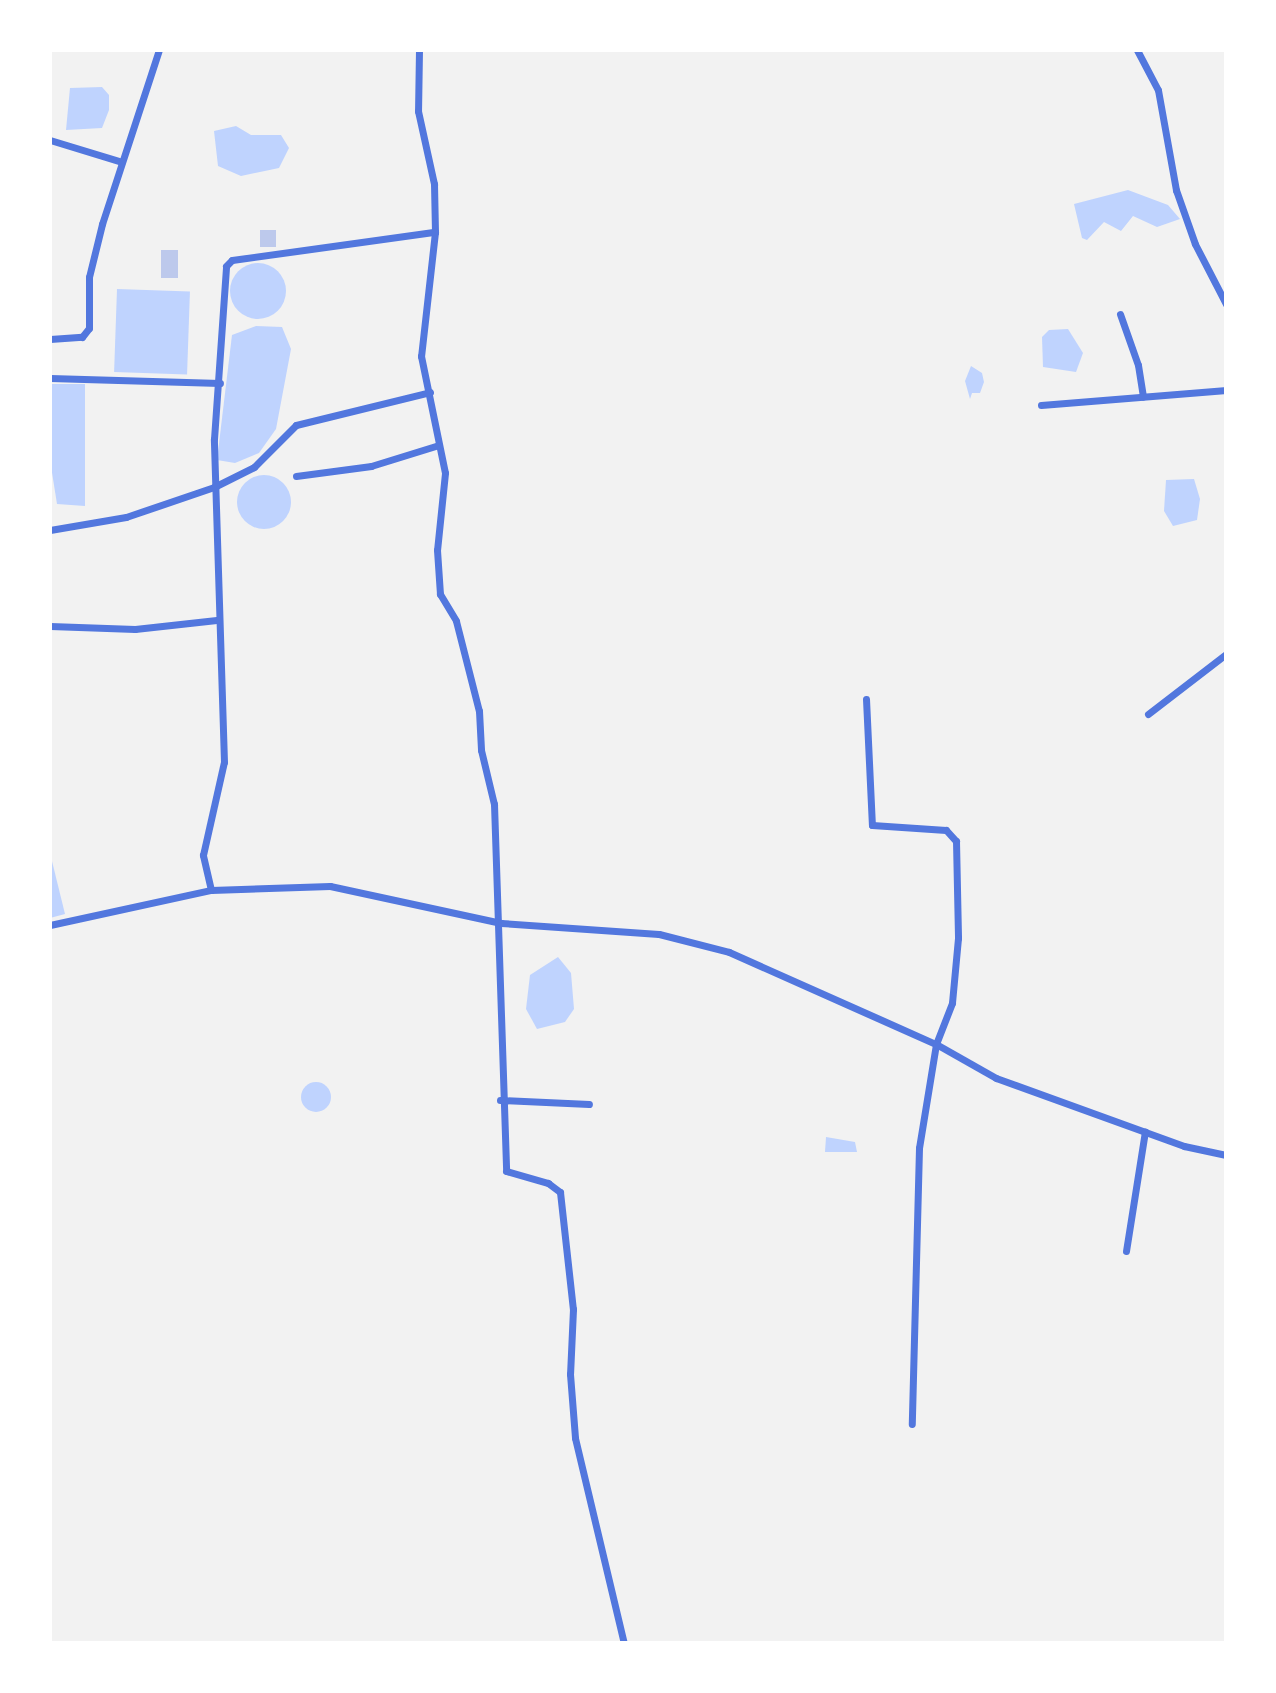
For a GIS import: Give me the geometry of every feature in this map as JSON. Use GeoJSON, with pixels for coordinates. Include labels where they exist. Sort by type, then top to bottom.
{"type":"FeatureCollection","features":[{"type":"Feature","properties":{"kind":"street"},"geometry":{"type":"LineString","coordinates":[[50,339],[82,337],[89,328],[89,277],[159,50]]}},
{"type":"Feature","properties":{"kind":"street"},"geometry":{"type":"LineString","coordinates":[[419,50],[418,111],[434,184],[435,232],[421,356],[445,473],[437,550],[440,594],[456,621],[479,711],[481,750],[494,804],[501,923],[500,1100],[506,1171],[548,1183],[560,1192],[573,1309],[570,1374],[575,1438],[624,1643]]}},
{"type":"Feature","properties":{"kind":"street"},"geometry":{"type":"LineString","coordinates":[[1137,50],[1158,90],[1176,190],[1195,244],[1226,304]]}},
{"type":"Feature","properties":{"kind":"street"},"geometry":{"type":"LineString","coordinates":[[50,140],[122,162]]}},
{"type":"Feature","properties":{"kind":"street"},"geometry":{"type":"LineString","coordinates":[[211,890],[203,855],[224,762],[217,620],[221,553],[214,487],[220,383],[219,313],[232,260],[435,232]]}},
{"type":"Feature","properties":{"kind":"street"},"geometry":{"type":"LineString","coordinates":[[1120,314],[1138,365],[1143,397]]}},
{"type":"Feature","properties":{"kind":"street"},"geometry":{"type":"LineString","coordinates":[[50,378],[220,383]]}},
{"type":"Feature","properties":{"kind":"street"},"geometry":{"type":"LineString","coordinates":[[1041,405],[1143,397],[1195,397],[1226,390]]}},
{"type":"Feature","properties":{"kind":"street"},"geometry":{"type":"LineString","coordinates":[[50,530],[126,517],[214,487],[254,467],[296,425],[430,392]]}},
{"type":"Feature","properties":{"kind":"street"},"geometry":{"type":"LineString","coordinates":[[296,476],[371,466],[439,445]]}},
{"type":"Feature","properties":{"kind":"street"},"geometry":{"type":"LineString","coordinates":[[50,626],[135,629],[217,620]]}},
{"type":"Feature","properties":{"kind":"street"},"geometry":{"type":"LineString","coordinates":[[1148,714],[1226,654]]}},
{"type":"Feature","properties":{"kind":"street"},"geometry":{"type":"LineString","coordinates":[[866,699],[872,825],[946,830],[956,841],[958,938],[952,1003],[936,1044],[919,1148],[912,1424]]}},
{"type":"Feature","properties":{"kind":"street"},"geometry":{"type":"LineString","coordinates":[[50,925],[211,890],[330,886],[501,923],[659,934],[729,952],[936,1044],[996,1078],[1145,1131],[1226,1155]]}},
{"type":"Feature","properties":{"kind":"street"},"geometry":{"type":"LineString","coordinates":[[500,1100],[589,1104]]}},
{"type":"Feature","properties":{"kind":"street"},"geometry":{"type":"LineString","coordinates":[[1126,1251],[1145,1131]]}},
{"type":"Feature","properties":{"kind":"water"},"geometry":{"type":"Polygon","coordinates":[[[102,87],[109,95],[109,110],[102,128],[66,130],[70,88],[102,87]]]}},
{"type":"Feature","properties":{"kind":"water"},"geometry":{"type":"Polygon","coordinates":[[[236,126],[251,135],[281,135],[289,148],[279,168],[241,176],[218,166],[214,131],[236,126]]]}},
{"type":"Feature","properties":{"kind":"water"},"geometry":{"type":"Polygon","coordinates":[[[1128,190],[1168,205],[1180,219],[1157,227],[1133,216],[1121,231],[1104,222],[1087,240],[1082,238],[1074,204],[1128,190]]]}},
{"type":"Feature","properties":{"kind":"water"},"geometry":{"type":"Polygon","coordinates":[[[258,263],[278,271],[286,291],[278,311],[258,319],[238,311],[230,291],[238,271],[258,263]]]}},
{"type":"Feature","properties":{"kind":"water"},"geometry":{"type":"Polygon","coordinates":[[[117,289],[190,292],[187,374],[114,372],[117,289]]]}},
{"type":"Feature","properties":{"kind":"water"},"geometry":{"type":"Polygon","coordinates":[[[256,326],[282,327],[291,349],[276,429],[259,453],[235,463],[217,460],[232,335],[256,326]]]}},
{"type":"Feature","properties":{"kind":"water"},"geometry":{"type":"Polygon","coordinates":[[[1068,329],[1083,353],[1076,372],[1043,367],[1042,337],[1049,330],[1068,329]]]}},
{"type":"Feature","properties":{"kind":"water"},"geometry":{"type":"Polygon","coordinates":[[[971,366],[982,373],[984,382],[980,393],[972,393],[970,399],[965,381],[971,366]]]}},
{"type":"Feature","properties":{"kind":"water"},"geometry":{"type":"Polygon","coordinates":[[[50,384],[85,384],[85,506],[57,504],[50,460],[50,384]]]}},
{"type":"Feature","properties":{"kind":"water"},"geometry":{"type":"Polygon","coordinates":[[[264,475],[283,483],[291,502],[283,521],[264,529],[245,521],[237,502],[245,483],[264,475]]]}},
{"type":"Feature","properties":{"kind":"water"},"geometry":{"type":"Polygon","coordinates":[[[1194,479],[1200,499],[1197,520],[1173,526],[1164,511],[1166,480],[1194,479]]]}},
{"type":"Feature","properties":{"kind":"water"},"geometry":{"type":"Polygon","coordinates":[[[50,853],[65,914],[50,918],[50,853]]]}},
{"type":"Feature","properties":{"kind":"water"},"geometry":{"type":"Polygon","coordinates":[[[558,957],[571,973],[574,1009],[565,1022],[537,1029],[526,1009],[530,975],[558,957]]]}},
{"type":"Feature","properties":{"kind":"water"},"geometry":{"type":"Polygon","coordinates":[[[316,1082],[322,1083],[330,1091],[330,1103],[322,1111],[316,1112],[310,1111],[302,1103],[301,1097],[302,1091],[310,1083],[316,1082]]]}},
{"type":"Feature","properties":{"kind":"water"},"geometry":{"type":"Polygon","coordinates":[[[826,1137],[855,1142],[857,1152],[825,1152],[826,1137]]]}},
{"type":"Feature","properties":{"kind":"building"},"geometry":{"type":"Polygon","coordinates":[[[260,230],[276,230],[276,247],[260,247],[260,230]]]}},
{"type":"Feature","properties":{"kind":"building"},"geometry":{"type":"Polygon","coordinates":[[[161,250],[178,250],[178,278],[161,278],[161,250]]]}}]}
